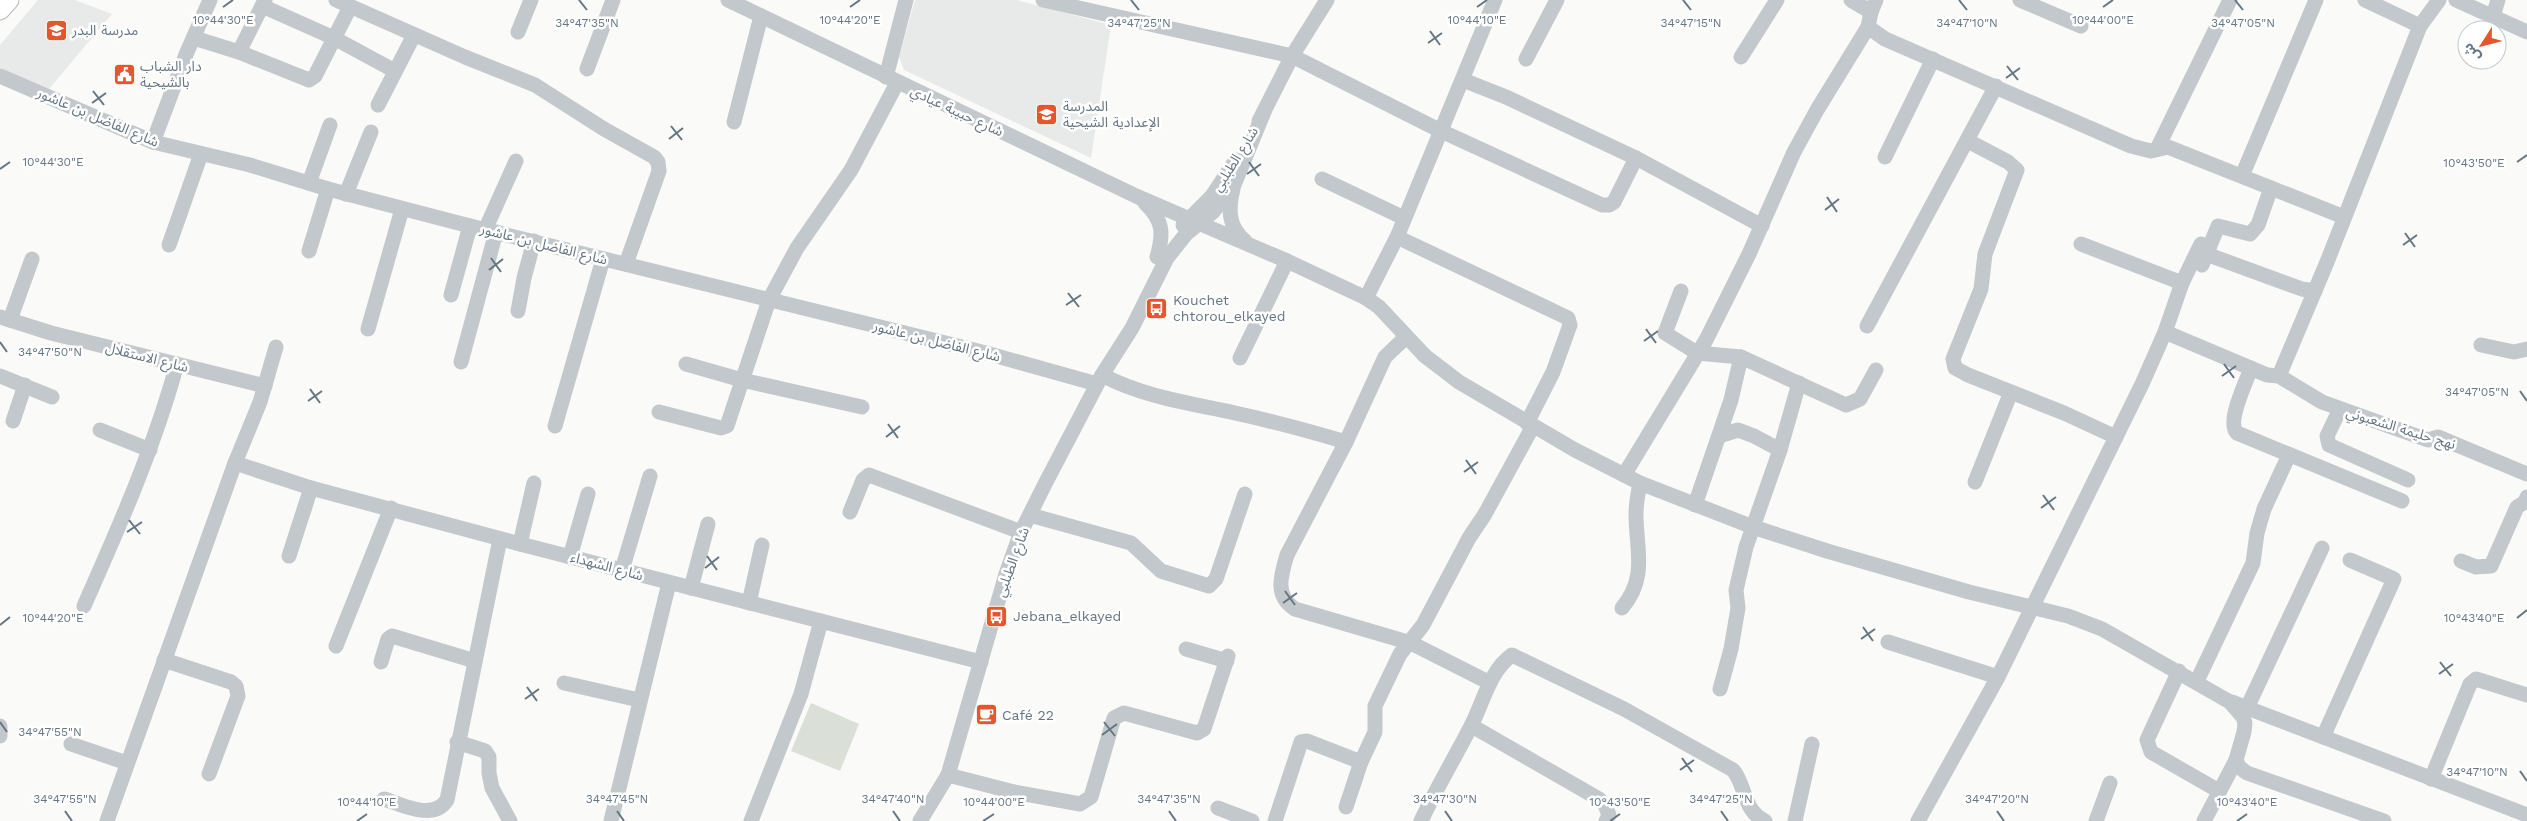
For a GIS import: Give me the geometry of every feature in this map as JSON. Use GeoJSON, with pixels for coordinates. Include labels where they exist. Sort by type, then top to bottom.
{"type":"FeatureCollection","features":[{"type":"Feature","properties":{"kind":"main road"},"geometry":{"type":"LineString","coordinates":[[0,10],[9,0]]}},
{"type":"Feature","properties":{"kind":"street"},"geometry":{"type":"LineString","coordinates":[[153,142],[210,0]]}},
{"type":"Feature","properties":{"kind":"street"},"geometry":{"type":"LineString","coordinates":[[336,0],[550,92],[582,115],[654,157],[658,162],[659,171],[626,264]]}},
{"type":"Feature","properties":{"kind":"street"},"geometry":{"type":"LineString","coordinates":[[518,32],[531,0]]}},
{"type":"Feature","properties":{"kind":"street"},"geometry":{"type":"LineString","coordinates":[[587,69],[613,0]]}},
{"type":"Feature","properties":{"kind":"street","name":"شارع حبيبة عيادي"},"geometry":{"type":"LineString","coordinates":[[728,0],[1136,196],[1287,260],[1366,298],[1379,307],[1425,356],[1459,382],[1530,424],[1640,483],[1753,527],[1950,586],[2068,616],[2102,629],[2179,671],[2230,702]]}},
{"type":"Feature","properties":{"kind":"street"},"geometry":{"type":"LineString","coordinates":[[659,412],[726,428],[770,300],[797,248],[851,170],[892,80],[906,0]]}},
{"type":"Feature","properties":{"kind":"street","name":"شارع الطبلبي"},"geometry":{"type":"LineString","coordinates":[[928,821],[940,800],[1006,574],[1030,515],[1113,356],[1157,257],[1166,244],[1194,221],[1213,212],[1234,184],[1264,112],[1292,56],[1327,0]]}},
{"type":"Feature","properties":{"kind":"street"},"geometry":{"type":"LineString","coordinates":[[1366,298],[1397,237],[1495,0]]}},
{"type":"Feature","properties":{"kind":"street"},"geometry":{"type":"LineString","coordinates":[[1526,59],[1556,0]]}},
{"type":"Feature","properties":{"kind":"street"},"geometry":{"type":"LineString","coordinates":[[1741,57],[1777,0]]}},
{"type":"Feature","properties":{"kind":"street"},"geometry":{"type":"LineString","coordinates":[[1624,475],[1706,340],[1762,226],[1794,152],[1817,110],[1868,28],[1873,6],[1851,0]]}},
{"type":"Feature","properties":{"kind":"street"},"geometry":{"type":"LineString","coordinates":[[2020,0],[2080,26]]}},
{"type":"Feature","properties":{"kind":"street"},"geometry":{"type":"LineString","coordinates":[[2157,149],[2230,0]]}},
{"type":"Feature","properties":{"kind":"street"},"geometry":{"type":"LineString","coordinates":[[2242,176],[2316,0]]}},
{"type":"Feature","properties":{"kind":"street"},"geometry":{"type":"LineString","coordinates":[[2367,0],[2420,26]]}},
{"type":"Feature","properties":{"kind":"street"},"geometry":{"type":"LineString","coordinates":[[2279,376],[2315,291],[2420,26],[2440,0]]}},
{"type":"Feature","properties":{"kind":"street"},"geometry":{"type":"LineString","coordinates":[[2456,0],[2527,32]]}},
{"type":"Feature","properties":{"kind":"street"},"geometry":{"type":"LineString","coordinates":[[2493,16],[2498,0]]}},
{"type":"Feature","properties":{"kind":"street"},"geometry":{"type":"LineString","coordinates":[[1049,1],[1292,56],[1441,131],[1606,205],[1612,204],[1618,197],[1636,158]]}},
{"type":"Feature","properties":{"kind":"street"},"geometry":{"type":"LineString","coordinates":[[239,52],[264,3],[395,71]]}},
{"type":"Feature","properties":{"kind":"street"},"geometry":{"type":"LineString","coordinates":[[194,38],[239,52],[309,80],[315,76],[350,7]]}},
{"type":"Feature","properties":{"kind":"street"},"geometry":{"type":"LineString","coordinates":[[734,122],[761,16]]}},
{"type":"Feature","properties":{"kind":"street"},"geometry":{"type":"LineString","coordinates":[[1868,28],[1885,39],[2131,146],[2145,150],[2168,147],[2344,218]]}},
{"type":"Feature","properties":{"kind":"street"},"geometry":{"type":"LineString","coordinates":[[378,105],[414,35]]}},
{"type":"Feature","properties":{"kind":"street"},"geometry":{"type":"LineString","coordinates":[[1885,157],[1933,59]]}},
{"type":"Feature","properties":{"kind":"street","name":"شارع الفاضل بن عاشور"},"geometry":{"type":"LineString","coordinates":[[0,76],[153,142],[250,165],[402,209],[1100,380],[1180,402],[1291,426],[1346,442]]}},
{"type":"Feature","properties":{"kind":"street"},"geometry":{"type":"LineString","coordinates":[[1463,80],[1506,97],[1636,158],[1762,226]]}},
{"type":"Feature","properties":{"kind":"street"},"geometry":{"type":"LineString","coordinates":[[1867,326],[1996,86]]}},
{"type":"Feature","properties":{"kind":"street","name":"شارع الطبلبي"},"geometry":{"type":"LineString","coordinates":[[1113,356],[1132,328],[1167,258],[1220,186],[1264,112]]}},
{"type":"Feature","properties":{"kind":"street"},"geometry":{"type":"LineString","coordinates":[[309,183],[330,125]]}},
{"type":"Feature","properties":{"kind":"street"},"geometry":{"type":"LineString","coordinates":[[346,194],[371,132]]}},
{"type":"Feature","properties":{"kind":"street"},"geometry":{"type":"LineString","coordinates":[[1968,141],[2008,162],[2017,170],[1992,231],[1985,254],[1981,289],[1956,348],[1953,363],[1955,368],[1968,375],[2064,413],[2116,437]]}},
{"type":"Feature","properties":{"kind":"street"},"geometry":{"type":"LineString","coordinates":[[169,245],[200,154]]}},
{"type":"Feature","properties":{"kind":"street"},"geometry":{"type":"LineString","coordinates":[[451,295],[516,161]]}},
{"type":"Feature","properties":{"kind":"street"},"geometry":{"type":"LineString","coordinates":[[1322,179],[1404,218]]}},
{"type":"Feature","properties":{"kind":"street"},"geometry":{"type":"LineString","coordinates":[[1234,184],[1230,201],[1230,217],[1239,235],[1252,246]]}},
{"type":"Feature","properties":{"kind":"street"},"geometry":{"type":"LineString","coordinates":[[1918,821],[1998,677],[2116,437],[2164,332],[2182,283],[2204,253],[2218,226],[2250,234],[2258,225],[2271,188]]}},
{"type":"Feature","properties":{"kind":"street"},"geometry":{"type":"LineString","coordinates":[[310,252],[328,189]]}},
{"type":"Feature","properties":{"kind":"street"},"geometry":{"type":"LineString","coordinates":[[1136,196],[1153,210],[1163,229],[1163,238],[1157,257]]}},
{"type":"Feature","properties":{"kind":"street"},"geometry":{"type":"LineString","coordinates":[[368,329],[402,209]]}},
{"type":"Feature","properties":{"kind":"street"},"geometry":{"type":"LineString","coordinates":[[460,362],[484,229]]}},
{"type":"Feature","properties":{"kind":"street"},"geometry":{"type":"LineString","coordinates":[[1346,807],[1361,762],[1375,732],[1375,706],[1400,654],[1411,643],[1423,625],[1461,552],[1485,514],[1554,372],[1570,325],[1568,318],[1397,237]]}},
{"type":"Feature","properties":{"kind":"street"},"geometry":{"type":"LineString","coordinates":[[518,311],[524,278],[534,241]]}},
{"type":"Feature","properties":{"kind":"street"},"geometry":{"type":"LineString","coordinates":[[2081,244],[2182,283]]}},
{"type":"Feature","properties":{"kind":"street"},"geometry":{"type":"LineString","coordinates":[[2204,253],[2285,283],[2315,291]]}},
{"type":"Feature","properties":{"kind":"street"},"geometry":{"type":"LineString","coordinates":[[5,318],[32,259]]}},
{"type":"Feature","properties":{"kind":"street"},"geometry":{"type":"LineString","coordinates":[[555,426],[603,259]]}},
{"type":"Feature","properties":{"kind":"street"},"geometry":{"type":"LineString","coordinates":[[1240,358],[1287,260]]}},
{"type":"Feature","properties":{"kind":"street"},"geometry":{"type":"LineString","coordinates":[[1681,291],[1665,333],[1667,337],[1697,354],[1741,357],[1846,405],[1860,398],[1876,370]]}},
{"type":"Feature","properties":{"kind":"street","name":"شارع الاستقلال"},"geometry":{"type":"LineString","coordinates":[[5,318],[51,333],[265,386]]}},
{"type":"Feature","properties":{"kind":"street","name":"نهج حليمة الشعبوني"},"geometry":{"type":"LineString","coordinates":[[2164,332],[2266,376],[2279,376],[2322,402],[2428,440],[2438,437],[2527,474]]}},
{"type":"Feature","properties":{"kind":"street"},"geometry":{"type":"LineString","coordinates":[[1406,337],[1385,357],[1346,442],[1287,555],[1281,574],[1280,587],[1283,598],[1295,609],[1411,643],[1490,683]]}},
{"type":"Feature","properties":{"kind":"street"},"geometry":{"type":"LineString","coordinates":[[2481,345],[2514,352],[2527,350]]}},
{"type":"Feature","properties":{"kind":"street"},"geometry":{"type":"LineString","coordinates":[[107,821],[235,464],[265,386],[276,347]]}},
{"type":"Feature","properties":{"kind":"street"},"geometry":{"type":"LineString","coordinates":[[1695,505],[1719,436],[1741,357]]}},
{"type":"Feature","properties":{"kind":"street"},"geometry":{"type":"LineString","coordinates":[[84,606],[128,508],[165,408],[177,364]]}},
{"type":"Feature","properties":{"kind":"street"},"geometry":{"type":"LineString","coordinates":[[686,364],[742,380],[862,407]]}},
{"type":"Feature","properties":{"kind":"street"},"geometry":{"type":"LineString","coordinates":[[2251,368],[2233,419],[2234,430],[2244,437],[2402,501]]}},
{"type":"Feature","properties":{"kind":"street"},"geometry":{"type":"LineString","coordinates":[[0,376],[52,397]]}},
{"type":"Feature","properties":{"kind":"street"},"geometry":{"type":"LineString","coordinates":[[1720,689],[1731,649],[1738,608],[1736,590],[1746,547],[1780,450],[1799,382]]}},
{"type":"Feature","properties":{"kind":"street"},"geometry":{"type":"LineString","coordinates":[[13,421],[25,385]]}},
{"type":"Feature","properties":{"kind":"street"},"geometry":{"type":"LineString","coordinates":[[1975,482],[2011,392]]}},
{"type":"Feature","properties":{"kind":"street"},"geometry":{"type":"LineString","coordinates":[[2340,409],[2327,436],[2329,445],[2408,480]]}},
{"type":"Feature","properties":{"kind":"street"},"geometry":{"type":"LineString","coordinates":[[100,430],[150,450]]}},
{"type":"Feature","properties":{"kind":"street"},"geometry":{"type":"LineString","coordinates":[[1719,436],[1738,430],[1780,450]]}},
{"type":"Feature","properties":{"kind":"street"},"geometry":{"type":"LineString","coordinates":[[2197,682],[2252,563],[2257,532],[2264,509],[2289,455]]}},
{"type":"Feature","properties":{"kind":"street","name":"شارع الشهداء"},"geometry":{"type":"LineString","coordinates":[[235,464],[311,488],[391,508],[500,539],[981,662]]}},
{"type":"Feature","properties":{"kind":"street"},"geometry":{"type":"LineString","coordinates":[[850,512],[863,480],[868,475],[1022,532]]}},
{"type":"Feature","properties":{"kind":"street"},"geometry":{"type":"LineString","coordinates":[[622,570],[650,476]]}},
{"type":"Feature","properties":{"kind":"street"},"geometry":{"type":"LineString","coordinates":[[520,544],[534,482]]}},
{"type":"Feature","properties":{"kind":"street"},"geometry":{"type":"LineString","coordinates":[[1622,608],[1636,587],[1638,577],[1636,516],[1640,483]]}},
{"type":"Feature","properties":{"kind":"street"},"geometry":{"type":"LineString","coordinates":[[289,556],[311,488]]}},
{"type":"Feature","properties":{"kind":"street"},"geometry":{"type":"LineString","coordinates":[[570,557],[588,494]]}},
{"type":"Feature","properties":{"kind":"street"},"geometry":{"type":"LineString","coordinates":[[1030,515],[1131,543],[1162,571],[1209,586],[1216,579],[1245,494]]}},
{"type":"Feature","properties":{"kind":"street"},"geometry":{"type":"LineString","coordinates":[[2461,561],[2476,567],[2491,566],[2517,507],[2525,502],[2527,497]]}},
{"type":"Feature","properties":{"kind":"street"},"geometry":{"type":"LineString","coordinates":[[336,646],[391,508]]}},
{"type":"Feature","properties":{"kind":"street"},"geometry":{"type":"LineString","coordinates":[[692,588],[708,524]]}},
{"type":"Feature","properties":{"kind":"street"},"geometry":{"type":"LineString","coordinates":[[384,798],[428,812],[440,808],[446,800],[500,539]]}},
{"type":"Feature","properties":{"kind":"street"},"geometry":{"type":"LineString","coordinates":[[749,603],[762,545]]}},
{"type":"Feature","properties":{"kind":"street"},"geometry":{"type":"LineString","coordinates":[[2247,708],[2322,548]]}},
{"type":"Feature","properties":{"kind":"street"},"geometry":{"type":"LineString","coordinates":[[2323,737],[2394,580],[2350,560]]}},
{"type":"Feature","properties":{"kind":"street"},"geometry":{"type":"LineString","coordinates":[[611,821],[639,700],[670,583]]}},
{"type":"Feature","properties":{"kind":"street"},"geometry":{"type":"LineString","coordinates":[[751,821],[801,694],[821,621]]}},
{"type":"Feature","properties":{"kind":"street"},"geometry":{"type":"LineString","coordinates":[[381,662],[388,640],[392,636],[475,661]]}},
{"type":"Feature","properties":{"kind":"street"},"geometry":{"type":"LineString","coordinates":[[1888,642],[1998,677]]}},
{"type":"Feature","properties":{"kind":"street"},"geometry":{"type":"LineString","coordinates":[[946,778],[1080,804],[1091,797],[1114,718],[1124,714],[1197,733],[1204,729],[1227,658],[1186,648]]}},
{"type":"Feature","properties":{"kind":"street"},"geometry":{"type":"LineString","coordinates":[[1421,821],[1472,726],[1490,683],[1505,660],[1512,655],[1624,709],[1733,770],[1740,782],[1744,796],[1760,820]]}},
{"type":"Feature","properties":{"kind":"street"},"geometry":{"type":"LineString","coordinates":[[164,660],[231,682],[237,688],[238,696],[209,774]]}},
{"type":"Feature","properties":{"kind":"street"},"geometry":{"type":"LineString","coordinates":[[2179,671],[2147,740],[2151,752],[2219,791]]}},
{"type":"Feature","properties":{"kind":"street"},"geometry":{"type":"LineString","coordinates":[[2431,778],[2470,684],[2476,679],[2527,696]]}},
{"type":"Feature","properties":{"kind":"street"},"geometry":{"type":"LineString","coordinates":[[564,683],[639,700]]}},
{"type":"Feature","properties":{"kind":"street"},"geometry":{"type":"LineString","coordinates":[[2230,702],[2527,815]]}},
{"type":"Feature","properties":{"kind":"street"},"geometry":{"type":"LineString","coordinates":[[2204,821],[2236,760],[2244,732],[2245,723],[2243,717],[2230,702]]}},
{"type":"Feature","properties":{"kind":"street"},"geometry":{"type":"LineString","coordinates":[[0,726],[0,736]]}},
{"type":"Feature","properties":{"kind":"street"},"geometry":{"type":"LineString","coordinates":[[1472,726],[1599,799],[1606,805],[1609,814],[1606,821]]}},
{"type":"Feature","properties":{"kind":"street"},"geometry":{"type":"LineString","coordinates":[[1275,821],[1301,742],[1307,741],[1361,762]]}},
{"type":"Feature","properties":{"kind":"street"},"geometry":{"type":"LineString","coordinates":[[457,742],[485,751],[489,757],[489,773],[492,788],[510,821]]}},
{"type":"Feature","properties":{"kind":"street"},"geometry":{"type":"LineString","coordinates":[[72,744],[127,763]]}},
{"type":"Feature","properties":{"kind":"street"},"geometry":{"type":"LineString","coordinates":[[1795,821],[1812,744]]}},
{"type":"Feature","properties":{"kind":"street"},"geometry":{"type":"LineString","coordinates":[[2236,760],[2239,767],[2256,777],[2383,821]]}},
{"type":"Feature","properties":{"kind":"street","name":"شارع الطبلبي"},"geometry":{"type":"LineString","coordinates":[[920,821],[946,778]]}},
{"type":"Feature","properties":{"kind":"street"},"geometry":{"type":"LineString","coordinates":[[2096,821],[2110,783]]}},
{"type":"Feature","properties":{"kind":"street"},"geometry":{"type":"LineString","coordinates":[[1218,808],[1252,821]]}},
{"type":"Feature","properties":{"kind":"shaded area","name":"مدرسة البدر"},"geometry":{"type":"Polygon","coordinates":[[[38,0],[75,0],[112,14],[48,90],[0,68],[0,45],[38,0]]]}},
{"type":"Feature","properties":{"kind":"shaded area","name":"المدرسة الإعدادية الشيحية"},"geometry":{"type":"Polygon","coordinates":[[[915,0],[1017,0],[1111,25],[1091,158],[904,70],[899,57],[915,0]]]}},
{"type":"Feature","properties":{"kind":"shaded area"},"geometry":{"type":"Polygon","coordinates":[[[811,703],[859,724],[840,771],[791,751],[811,703]]]}},
{"type":"Feature","properties":{"kind":"place","name":"مدرسة البدر"},"geometry":{"type":"Point","coordinates":[56,30]}},
{"type":"Feature","properties":{"kind":"place","name":"دار الشباب بالشيحية"},"geometry":{"type":"Point","coordinates":[124,74]}},
{"type":"Feature","properties":{"kind":"place","name":"المدرسة الإعدادية الشيحية"},"geometry":{"type":"Point","coordinates":[1047,114]}},
{"type":"Feature","properties":{"kind":"place","name":"Kouchet chtorou_elkayed"},"geometry":{"type":"Point","coordinates":[1157,308]}},
{"type":"Feature","properties":{"kind":"place","name":"Jebana_elkayed"},"geometry":{"type":"Point","coordinates":[997,616]}},
{"type":"Feature","properties":{"kind":"place","name":"Café 22"},"geometry":{"type":"Point","coordinates":[986,715]}}]}
